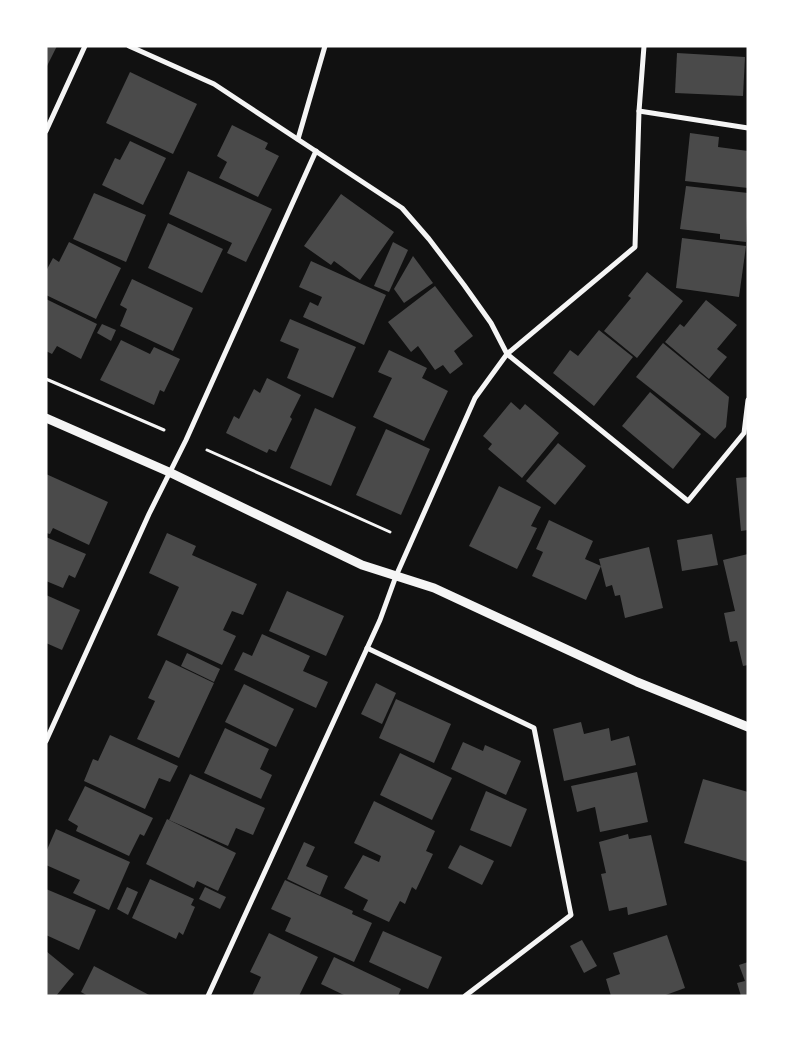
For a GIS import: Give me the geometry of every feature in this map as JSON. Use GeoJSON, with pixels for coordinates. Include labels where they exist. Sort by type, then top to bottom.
{"type":"FeatureCollection","features":[{"type":"Feature","properties":{"kind":"street"},"geometry":{"type":"LineString","coordinates":[[46,132],[85,46]]}},
{"type":"Feature","properties":{"kind":"street"},"geometry":{"type":"LineString","coordinates":[[129,46],[214,84],[316,151],[338,168],[402,208],[429,239],[464,285],[491,323],[507,354],[688,501],[744,433],[748,400]]}},
{"type":"Feature","properties":{"kind":"street"},"geometry":{"type":"LineString","coordinates":[[298,139],[325,46]]}},
{"type":"Feature","properties":{"kind":"street"},"geometry":{"type":"LineString","coordinates":[[208,996],[367,648],[396,576],[475,398],[507,354],[635,248],[639,111],[644,46]]}},
{"type":"Feature","properties":{"kind":"street"},"geometry":{"type":"LineString","coordinates":[[639,111],[748,128]]}},
{"type":"Feature","properties":{"kind":"street"},"geometry":{"type":"LineString","coordinates":[[46,741],[149,514],[186,440],[316,151]]}},
{"type":"Feature","properties":{"kind":"street"},"geometry":{"type":"LineString","coordinates":[[46,418],[169,472],[362,565],[434,588],[637,682],[748,727]]}},
{"type":"Feature","properties":{"kind":"street"},"geometry":{"type":"LineString","coordinates":[[367,648],[534,728],[571,915],[465,996]]}},
{"type":"Feature","properties":{"kind":"path"},"geometry":{"type":"LineString","coordinates":[[46,379],[167,431]]}},
{"type":"Feature","properties":{"kind":"path"},"geometry":{"type":"LineString","coordinates":[[198,446],[398,536]]}},
{"type":"Feature","properties":{"kind":"building"},"geometry":{"type":"Polygon","coordinates":[[[46,46],[57,46],[46,68],[46,46]]]}},
{"type":"Feature","properties":{"kind":"building"},"geometry":{"type":"Polygon","coordinates":[[[677,53],[745,57],[743,96],[675,93],[677,53]]]}},
{"type":"Feature","properties":{"kind":"building"},"geometry":{"type":"Polygon","coordinates":[[[130,72],[197,104],[173,154],[106,123],[130,72]]]}},
{"type":"Feature","properties":{"kind":"building"},"geometry":{"type":"Polygon","coordinates":[[[232,125],[268,143],[265,149],[279,156],[258,197],[219,178],[227,162],[217,156],[232,125]]]}},
{"type":"Feature","properties":{"kind":"building"},"geometry":{"type":"Polygon","coordinates":[[[690,133],[719,137],[718,147],[748,151],[748,188],[685,181],[690,133]]]}},
{"type":"Feature","properties":{"kind":"building"},"geometry":{"type":"Polygon","coordinates":[[[130,141],[166,158],[143,205],[102,185],[115,158],[120,160],[130,141]]]}},
{"type":"Feature","properties":{"kind":"building"},"geometry":{"type":"Polygon","coordinates":[[[188,171],[272,209],[246,262],[227,253],[232,243],[169,214],[188,171]]]}},
{"type":"Feature","properties":{"kind":"building"},"geometry":{"type":"Polygon","coordinates":[[[686,186],[748,193],[746,242],[720,239],[720,234],[680,229],[686,186]]]}},
{"type":"Feature","properties":{"kind":"building"},"geometry":{"type":"Polygon","coordinates":[[[94,193],[146,215],[126,262],[73,239],[94,193]]]}},
{"type":"Feature","properties":{"kind":"building"},"geometry":{"type":"Polygon","coordinates":[[[341,194],[394,232],[360,280],[334,261],[331,265],[304,246],[341,194]]]}},
{"type":"Feature","properties":{"kind":"building"},"geometry":{"type":"Polygon","coordinates":[[[168,223],[223,249],[202,293],[148,268],[168,223]]]}},
{"type":"Feature","properties":{"kind":"building"},"geometry":{"type":"Polygon","coordinates":[[[682,238],[746,246],[739,297],[676,288],[682,238]]]}},
{"type":"Feature","properties":{"kind":"building"},"geometry":{"type":"Polygon","coordinates":[[[69,242],[121,268],[96,319],[46,295],[46,271],[53,258],[59,262],[69,242]]]}},
{"type":"Feature","properties":{"kind":"building"},"geometry":{"type":"Polygon","coordinates":[[[393,242],[408,250],[389,292],[374,286],[393,242]]]}},
{"type":"Feature","properties":{"kind":"building"},"geometry":{"type":"Polygon","coordinates":[[[413,256],[433,283],[404,303],[394,289],[413,256]]]}},
{"type":"Feature","properties":{"kind":"building"},"geometry":{"type":"Polygon","coordinates":[[[311,261],[386,295],[364,345],[303,317],[310,302],[318,306],[322,297],[299,287],[311,261]]]}},
{"type":"Feature","properties":{"kind":"building"},"geometry":{"type":"Polygon","coordinates":[[[647,272],[683,301],[637,358],[604,331],[631,298],[628,296],[647,272]]]}},
{"type":"Feature","properties":{"kind":"building"},"geometry":{"type":"Polygon","coordinates":[[[132,279],[193,308],[173,351],[120,326],[127,309],[120,305],[132,279]]]}},
{"type":"Feature","properties":{"kind":"building"},"geometry":{"type":"Polygon","coordinates":[[[435,286],[473,336],[454,351],[463,364],[450,374],[443,365],[435,370],[418,346],[411,352],[388,322],[435,286]]]}},
{"type":"Feature","properties":{"kind":"building"},"geometry":{"type":"Polygon","coordinates":[[[46,299],[97,324],[81,359],[57,346],[52,354],[46,351],[46,299]]]}},
{"type":"Feature","properties":{"kind":"building"},"geometry":{"type":"Polygon","coordinates":[[[706,300],[737,325],[717,349],[727,357],[709,379],[665,342],[680,324],[684,327],[706,300]]]}},
{"type":"Feature","properties":{"kind":"building"},"geometry":{"type":"Polygon","coordinates":[[[290,319],[356,347],[333,398],[287,378],[299,349],[280,341],[290,319]]]}},
{"type":"Feature","properties":{"kind":"building"},"geometry":{"type":"Polygon","coordinates":[[[102,324],[116,330],[111,341],[97,333],[102,324]]]}},
{"type":"Feature","properties":{"kind":"building"},"geometry":{"type":"Polygon","coordinates":[[[599,330],[633,357],[594,406],[553,373],[570,350],[578,356],[599,330]]]}},
{"type":"Feature","properties":{"kind":"building"},"geometry":{"type":"Polygon","coordinates":[[[121,340],[150,354],[154,347],[180,359],[164,392],[160,390],[154,405],[100,380],[121,340]]]}},
{"type":"Feature","properties":{"kind":"building"},"geometry":{"type":"Polygon","coordinates":[[[663,343],[729,397],[726,427],[715,439],[636,377],[663,343]]]}},
{"type":"Feature","properties":{"kind":"building"},"geometry":{"type":"Polygon","coordinates":[[[389,350],[427,368],[422,378],[448,391],[424,441],[373,417],[392,378],[378,372],[389,350]]]}},
{"type":"Feature","properties":{"kind":"building"},"geometry":{"type":"Polygon","coordinates":[[[267,378],[301,395],[276,452],[269,449],[267,453],[226,433],[234,416],[239,419],[254,389],[260,393],[267,378]]]}},
{"type":"Feature","properties":{"kind":"building"},"geometry":{"type":"Polygon","coordinates":[[[650,392],[701,434],[673,469],[622,426],[650,392]]]}},
{"type":"Feature","properties":{"kind":"building"},"geometry":{"type":"Polygon","coordinates":[[[511,402],[520,410],[525,404],[559,433],[522,478],[488,449],[492,444],[483,436],[511,402]]]}},
{"type":"Feature","properties":{"kind":"building"},"geometry":{"type":"Polygon","coordinates":[[[315,408],[356,427],[331,486],[290,468],[315,408]]]}},
{"type":"Feature","properties":{"kind":"building"},"geometry":{"type":"Polygon","coordinates":[[[386,429],[430,449],[401,515],[356,495],[386,429]]]}},
{"type":"Feature","properties":{"kind":"building"},"geometry":{"type":"Polygon","coordinates":[[[558,443],[586,466],[555,505],[526,481],[558,443]]]}},
{"type":"Feature","properties":{"kind":"building"},"geometry":{"type":"Polygon","coordinates":[[[46,474],[108,502],[89,545],[53,528],[50,534],[46,533],[46,474]]]}},
{"type":"Feature","properties":{"kind":"building"},"geometry":{"type":"Polygon","coordinates":[[[748,477],[748,530],[741,531],[736,478],[748,477]]]}},
{"type":"Feature","properties":{"kind":"building"},"geometry":{"type":"Polygon","coordinates":[[[499,486],[541,507],[531,526],[537,528],[517,569],[469,546],[499,486]]]}},
{"type":"Feature","properties":{"kind":"building"},"geometry":{"type":"Polygon","coordinates":[[[549,520],[593,541],[585,559],[601,566],[586,600],[532,576],[543,552],[536,549],[549,520]]]}},
{"type":"Feature","properties":{"kind":"building"},"geometry":{"type":"Polygon","coordinates":[[[167,533],[196,546],[192,555],[257,584],[243,615],[232,611],[223,630],[236,636],[222,665],[157,635],[179,587],[149,573],[167,533]]]}},
{"type":"Feature","properties":{"kind":"building"},"geometry":{"type":"Polygon","coordinates":[[[712,534],[718,565],[682,571],[677,540],[712,534]]]}},
{"type":"Feature","properties":{"kind":"building"},"geometry":{"type":"Polygon","coordinates":[[[46,537],[86,554],[75,578],[69,575],[63,588],[46,581],[46,537]]]}},
{"type":"Feature","properties":{"kind":"building"},"geometry":{"type":"Polygon","coordinates":[[[649,547],[663,608],[625,618],[620,595],[615,596],[612,585],[606,587],[599,559],[649,547]]]}},
{"type":"Feature","properties":{"kind":"building"},"geometry":{"type":"Polygon","coordinates":[[[748,554],[748,665],[743,666],[737,641],[730,642],[724,613],[735,611],[723,560],[748,554]]]}},
{"type":"Feature","properties":{"kind":"building"},"geometry":{"type":"Polygon","coordinates":[[[287,591],[344,616],[326,656],[269,631],[287,591]]]}},
{"type":"Feature","properties":{"kind":"building"},"geometry":{"type":"Polygon","coordinates":[[[46,595],[80,610],[62,650],[46,643],[46,595]]]}},
{"type":"Feature","properties":{"kind":"building"},"geometry":{"type":"Polygon","coordinates":[[[262,634],[310,656],[303,671],[328,682],[316,708],[234,670],[243,652],[252,656],[262,634]]]}},
{"type":"Feature","properties":{"kind":"building"},"geometry":{"type":"Polygon","coordinates":[[[187,653],[220,669],[214,682],[181,666],[187,653]]]}},
{"type":"Feature","properties":{"kind":"building"},"geometry":{"type":"Polygon","coordinates":[[[166,660],[214,683],[179,758],[137,739],[155,701],[148,698],[166,660]]]}},
{"type":"Feature","properties":{"kind":"building"},"geometry":{"type":"Polygon","coordinates":[[[376,683],[396,693],[382,724],[361,714],[376,683]]]}},
{"type":"Feature","properties":{"kind":"building"},"geometry":{"type":"Polygon","coordinates":[[[244,684],[294,709],[276,747],[225,722],[244,684]]]}},
{"type":"Feature","properties":{"kind":"building"},"geometry":{"type":"Polygon","coordinates":[[[396,699],[451,724],[434,763],[379,738],[396,699]]]}},
{"type":"Feature","properties":{"kind":"building"},"geometry":{"type":"Polygon","coordinates":[[[581,722],[584,734],[609,728],[611,741],[629,736],[636,765],[564,781],[553,729],[581,722]]]}},
{"type":"Feature","properties":{"kind":"building"},"geometry":{"type":"Polygon","coordinates":[[[225,728],[269,749],[260,769],[272,775],[261,799],[204,773],[225,728]]]}},
{"type":"Feature","properties":{"kind":"building"},"geometry":{"type":"Polygon","coordinates":[[[110,735],[178,766],[170,782],[159,778],[145,809],[84,781],[93,759],[98,761],[110,735]]]}},
{"type":"Feature","properties":{"kind":"building"},"geometry":{"type":"Polygon","coordinates":[[[463,742],[483,751],[485,745],[521,761],[506,795],[451,769],[463,742]]]}},
{"type":"Feature","properties":{"kind":"building"},"geometry":{"type":"Polygon","coordinates":[[[400,753],[452,778],[432,820],[380,795],[400,753]]]}},
{"type":"Feature","properties":{"kind":"building"},"geometry":{"type":"Polygon","coordinates":[[[637,772],[648,822],[600,832],[595,807],[577,812],[571,786],[637,772]]]}},
{"type":"Feature","properties":{"kind":"building"},"geometry":{"type":"Polygon","coordinates":[[[190,774],[265,808],[253,835],[236,828],[228,846],[169,820],[190,774]]]}},
{"type":"Feature","properties":{"kind":"building"},"geometry":{"type":"Polygon","coordinates":[[[703,779],[748,792],[748,862],[684,843],[703,779]]]}},
{"type":"Feature","properties":{"kind":"building"},"geometry":{"type":"Polygon","coordinates":[[[85,786],[153,818],[144,836],[140,834],[129,856],[76,831],[78,826],[68,820],[85,786]]]}},
{"type":"Feature","properties":{"kind":"building"},"geometry":{"type":"Polygon","coordinates":[[[486,791],[527,809],[511,847],[470,830],[486,791]]]}},
{"type":"Feature","properties":{"kind":"building"},"geometry":{"type":"Polygon","coordinates":[[[374,801],[435,831],[426,851],[433,854],[416,890],[412,887],[405,904],[400,901],[389,922],[363,910],[368,900],[344,888],[363,855],[379,862],[381,856],[354,843],[374,801]]]}},
{"type":"Feature","properties":{"kind":"building"},"geometry":{"type":"Polygon","coordinates":[[[167,819],[236,853],[218,891],[197,881],[194,888],[146,864],[167,819]]]}},
{"type":"Feature","properties":{"kind":"building"},"geometry":{"type":"Polygon","coordinates":[[[56,829],[130,862],[109,910],[73,893],[80,880],[46,865],[46,852],[56,829]]]}},
{"type":"Feature","properties":{"kind":"building"},"geometry":{"type":"Polygon","coordinates":[[[628,834],[629,839],[651,835],[667,905],[628,915],[627,907],[609,911],[601,874],[606,873],[599,842],[628,834]]]}},
{"type":"Feature","properties":{"kind":"building"},"geometry":{"type":"Polygon","coordinates":[[[304,842],[315,847],[306,866],[328,876],[320,895],[287,879],[304,842]]]}},
{"type":"Feature","properties":{"kind":"building"},"geometry":{"type":"Polygon","coordinates":[[[460,845],[494,861],[482,885],[448,868],[460,845]]]}},
{"type":"Feature","properties":{"kind":"building"},"geometry":{"type":"Polygon","coordinates":[[[150,879],[194,899],[191,905],[195,907],[183,935],[179,932],[176,939],[132,918],[150,879]]]}},
{"type":"Feature","properties":{"kind":"building"},"geometry":{"type":"Polygon","coordinates":[[[285,880],[353,911],[352,914],[372,923],[354,962],[285,931],[291,918],[271,909],[285,880]]]}},
{"type":"Feature","properties":{"kind":"building"},"geometry":{"type":"Polygon","coordinates":[[[127,887],[138,892],[128,915],[117,909],[127,887]]]}},
{"type":"Feature","properties":{"kind":"building"},"geometry":{"type":"Polygon","coordinates":[[[205,887],[226,897],[220,909],[199,899],[205,887]]]}},
{"type":"Feature","properties":{"kind":"building"},"geometry":{"type":"Polygon","coordinates":[[[46,889],[96,910],[79,950],[46,935],[46,889]]]}},
{"type":"Feature","properties":{"kind":"building"},"geometry":{"type":"Polygon","coordinates":[[[383,931],[442,957],[428,989],[369,962],[383,931]]]}},
{"type":"Feature","properties":{"kind":"building"},"geometry":{"type":"Polygon","coordinates":[[[269,933],[318,957],[299,996],[252,996],[261,977],[250,972],[269,933]]]}},
{"type":"Feature","properties":{"kind":"building"},"geometry":{"type":"Polygon","coordinates":[[[667,935],[685,988],[663,996],[611,996],[606,979],[620,974],[613,953],[667,935]]]}},
{"type":"Feature","properties":{"kind":"building"},"geometry":{"type":"Polygon","coordinates":[[[582,940],[597,966],[584,973],[570,946],[582,940]]]}},
{"type":"Feature","properties":{"kind":"building"},"geometry":{"type":"Polygon","coordinates":[[[46,951],[74,974],[56,996],[46,996],[46,951]]]}},
{"type":"Feature","properties":{"kind":"building"},"geometry":{"type":"Polygon","coordinates":[[[334,957],[401,989],[398,996],[346,996],[321,984],[334,957]]]}},
{"type":"Feature","properties":{"kind":"building"},"geometry":{"type":"Polygon","coordinates":[[[748,962],[748,996],[741,996],[737,983],[745,981],[739,965],[748,962]]]}},
{"type":"Feature","properties":{"kind":"building"},"geometry":{"type":"Polygon","coordinates":[[[94,966],[151,996],[88,996],[81,992],[94,966]]]}}]}
